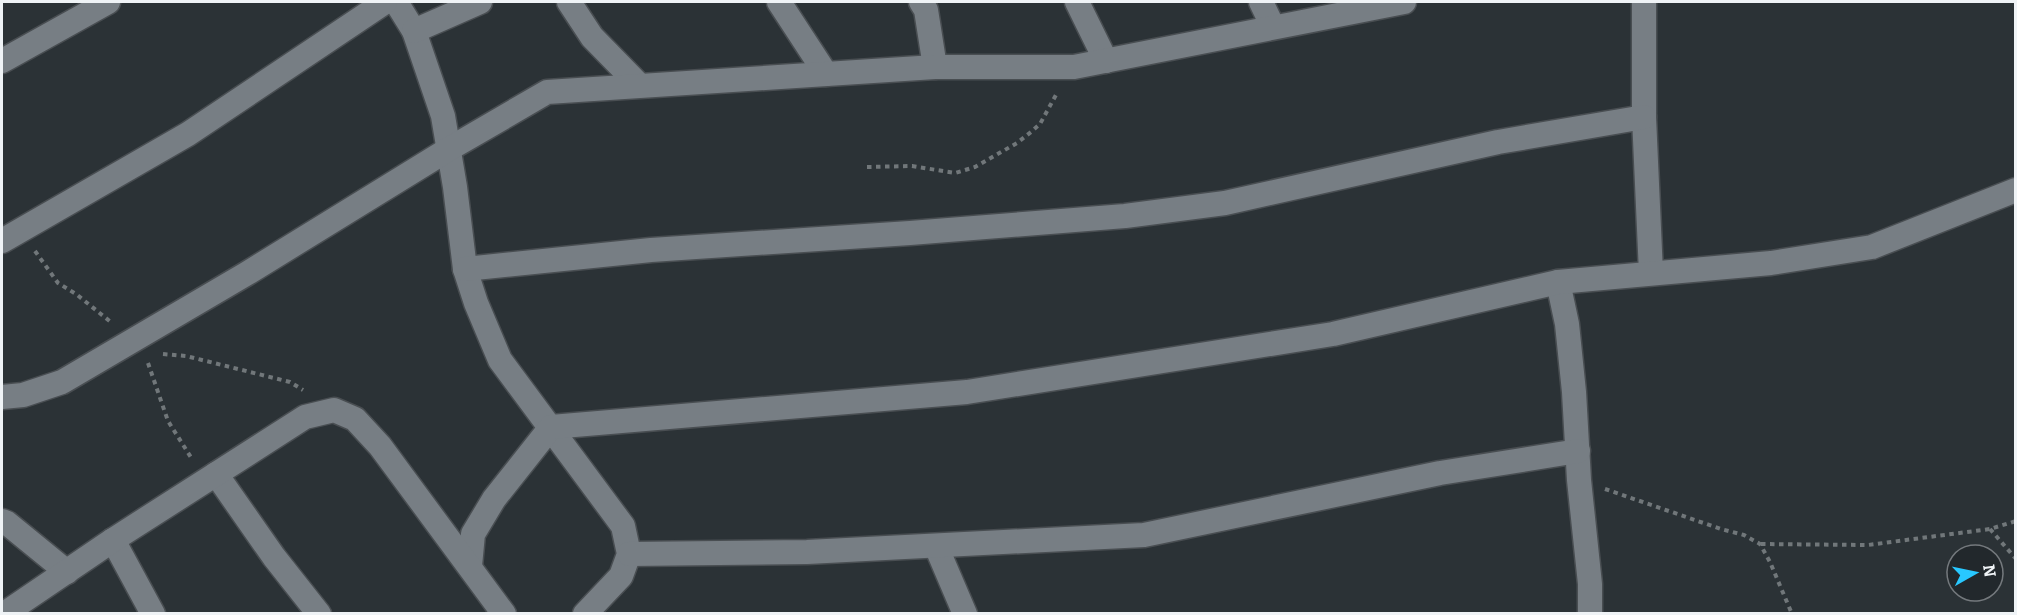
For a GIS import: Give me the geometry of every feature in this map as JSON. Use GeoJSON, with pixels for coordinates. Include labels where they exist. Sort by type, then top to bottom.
{"type":"FeatureCollection","features":[{"type":"Feature","properties":{"kind":"street"},"geometry":{"type":"LineString","coordinates":[[2,61],[108,2]]}},
{"type":"Feature","properties":{"kind":"street"},"geometry":{"type":"LineString","coordinates":[[10,236],[188,134],[385,2]]}},
{"type":"Feature","properties":{"kind":"street"},"geometry":{"type":"LineString","coordinates":[[396,2],[414,31],[443,116],[465,269],[476,303],[500,360],[623,526],[629,554],[621,576],[585,614]]}},
{"type":"Feature","properties":{"kind":"street"},"geometry":{"type":"LineString","coordinates":[[414,31],[480,2]]}},
{"type":"Feature","properties":{"kind":"street"},"geometry":{"type":"LineString","coordinates":[[569,2],[592,37],[639,85]]}},
{"type":"Feature","properties":{"kind":"street"},"geometry":{"type":"LineString","coordinates":[[779,2],[826,74]]}},
{"type":"Feature","properties":{"kind":"street"},"geometry":{"type":"LineString","coordinates":[[921,2],[926,10],[935,67]]}},
{"type":"Feature","properties":{"kind":"street"},"geometry":{"type":"LineString","coordinates":[[1077,2],[1106,61]]}},
{"type":"Feature","properties":{"kind":"street"},"geometry":{"type":"LineString","coordinates":[[1261,2],[1273,27]]}},
{"type":"Feature","properties":{"kind":"street"},"geometry":{"type":"LineString","coordinates":[[2,397],[23,394],[62,382],[138,344],[448,149],[547,92],[935,67],[1074,67],[1404,2]]}},
{"type":"Feature","properties":{"kind":"street"},"geometry":{"type":"LineString","coordinates":[[1644,2],[1644,117],[1651,273]]}},
{"type":"Feature","properties":{"kind":"street"},"geometry":{"type":"LineString","coordinates":[[465,269],[651,250],[1113,217],[1225,203],[1498,142],[1644,117]]}},
{"type":"Feature","properties":{"kind":"street"},"geometry":{"type":"LineString","coordinates":[[470,566],[473,534],[494,499],[551,426],[967,392],[1333,334],[1558,282],[1771,263],[1872,247],[2016,190]]}},
{"type":"Feature","properties":{"kind":"street"},"geometry":{"type":"LineString","coordinates":[[1558,282],[1567,324],[1590,584],[1590,614]]}},
{"type":"Feature","properties":{"kind":"street"},"geometry":{"type":"LineString","coordinates":[[4,614],[112,540],[305,417],[334,410],[355,419],[380,446],[504,614]]}},
{"type":"Feature","properties":{"kind":"street"},"geometry":{"type":"LineString","coordinates":[[629,554],[807,552],[1144,535],[1440,473],[1578,451]]}},
{"type":"Feature","properties":{"kind":"street"},"geometry":{"type":"LineString","coordinates":[[211,477],[319,614]]}},
{"type":"Feature","properties":{"kind":"street"},"geometry":{"type":"LineString","coordinates":[[2,521],[68,572]]}},
{"type":"Feature","properties":{"kind":"street"},"geometry":{"type":"LineString","coordinates":[[112,540],[153,614]]}},
{"type":"Feature","properties":{"kind":"street"},"geometry":{"type":"LineString","coordinates":[[936,546],[965,614]]}},
{"type":"Feature","properties":{"kind":"path"},"geometry":{"type":"LineString","coordinates":[[867,167],[912,166],[956,173],[975,167],[1017,143],[1040,124],[1074,67]]}},
{"type":"Feature","properties":{"kind":"path"},"geometry":{"type":"LineString","coordinates":[[10,236],[58,283],[76,294],[138,344],[158,354],[186,356],[290,382],[334,410]]}},
{"type":"Feature","properties":{"kind":"path"},"geometry":{"type":"LineString","coordinates":[[138,344],[168,421],[211,477]]}},
{"type":"Feature","properties":{"kind":"path"},"geometry":{"type":"LineString","coordinates":[[1579,480],[1720,529],[1744,535],[1760,544],[1868,545],[1990,529],[2016,521]]}},
{"type":"Feature","properties":{"kind":"path"},"geometry":{"type":"LineString","coordinates":[[1990,529],[2016,559]]}},
{"type":"Feature","properties":{"kind":"path"},"geometry":{"type":"LineString","coordinates":[[1760,544],[1792,614]]}}]}
